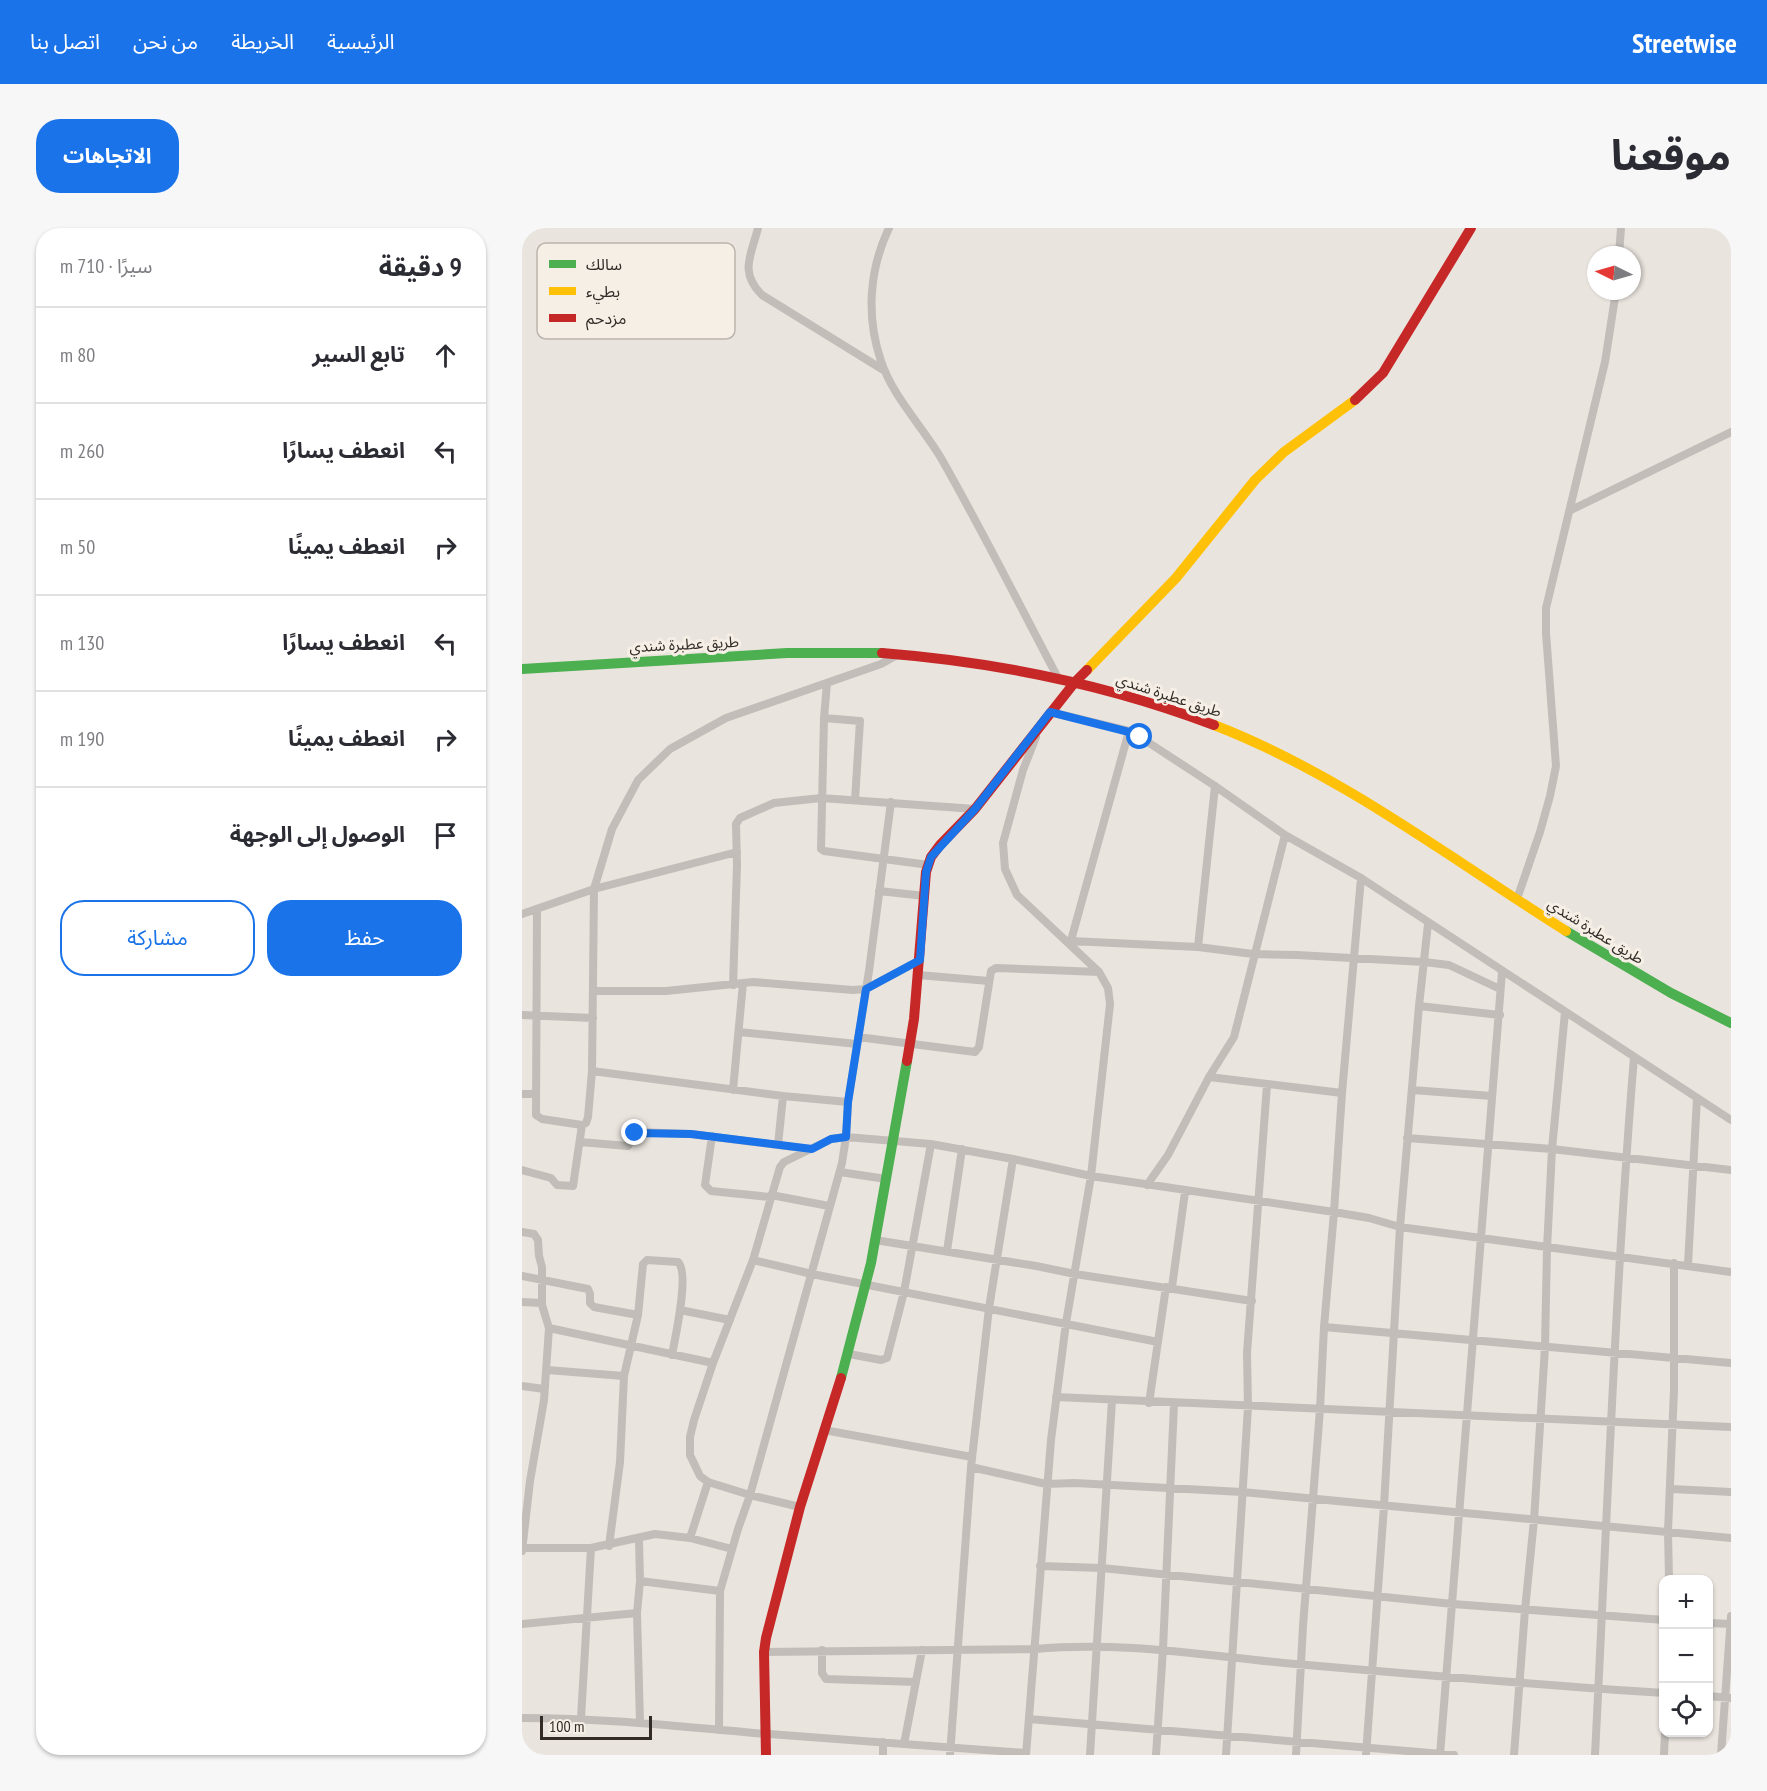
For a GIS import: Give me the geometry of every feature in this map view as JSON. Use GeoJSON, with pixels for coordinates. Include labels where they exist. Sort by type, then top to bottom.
{"type":"FeatureCollection","features":[{"type":"Feature","properties":{"kind":"main road"},"geometry":{"type":"LineString","coordinates":[[766,1755],[764,1652],[771,1615],[800,1507],[849,1354],[866,1284],[910,1044],[920,960],[926,872],[931,857],[975,809],[1075,682],[1176,578],[1255,480],[1284,452],[1355,400],[1383,373],[1471,228]]}},
{"type":"Feature","properties":{"kind":"main road","name":"طريق عطبرة شندي"},"geometry":{"type":"LineString","coordinates":[[522,669],[789,654],[879,653],[944,658],[1000,666],[1131,696],[1192,715],[1272,750],[1421,836],[1576,938],[1661,989],[1731,1023]]}},
{"type":"Feature","properties":{"kind":"street"},"geometry":{"type":"LineString","coordinates":[[758,228],[747,272],[752,285],[762,295],[886,372]]}},
{"type":"Feature","properties":{"kind":"street"},"geometry":{"type":"LineString","coordinates":[[889,228],[879,249],[873,278],[874,336],[881,362],[894,389],[940,456],[1058,678]]}},
{"type":"Feature","properties":{"kind":"street"},"geometry":{"type":"LineString","coordinates":[[1620,246],[1622,228]]}},
{"type":"Feature","properties":{"kind":"street"},"geometry":{"type":"LineString","coordinates":[[1516,899],[1540,832],[1556,766],[1546,608],[1605,362],[1615,300]]}},
{"type":"Feature","properties":{"kind":"street"},"geometry":{"type":"LineString","coordinates":[[1571,510],[1731,432]]}},
{"type":"Feature","properties":{"kind":"street"},"geometry":{"type":"LineString","coordinates":[[522,1170],[551,1178],[557,1185],[573,1186],[582,1125],[586,1123],[588,1117],[592,1071],[594,890],[612,829],[638,780],[670,749],[726,718],[881,664],[897,655]]}},
{"type":"Feature","properties":{"kind":"street"},"geometry":{"type":"LineString","coordinates":[[827,683],[821,849],[929,865]]}},
{"type":"Feature","properties":{"kind":"street"},"geometry":{"type":"LineString","coordinates":[[1050,712],[1129,732],[1215,786],[1285,835],[1361,878],[1428,924],[1731,1120]]}},
{"type":"Feature","properties":{"kind":"street"},"geometry":{"type":"LineString","coordinates":[[824,718],[860,721],[855,800]]}},
{"type":"Feature","properties":{"kind":"street"},"geometry":{"type":"LineString","coordinates":[[522,1718],[581,1718],[640,1722],[883,1742],[951,1751],[1026,1754],[1046,1484],[1066,1323],[1091,1176],[1110,1004],[1108,988],[1099,972],[1017,895],[1005,869],[1004,843],[1023,770],[1040,725]]}},
{"type":"Feature","properties":{"kind":"street"},"geometry":{"type":"LineString","coordinates":[[1070,943],[1129,732]]}},
{"type":"Feature","properties":{"kind":"street"},"geometry":{"type":"LineString","coordinates":[[1198,948],[1215,786]]}},
{"type":"Feature","properties":{"kind":"street"},"geometry":{"type":"LineString","coordinates":[[733,985],[736,824],[746,814],[774,803],[822,798],[975,809]]}},
{"type":"Feature","properties":{"kind":"street"},"geometry":{"type":"LineString","coordinates":[[719,1730],[720,1591],[750,1495],[840,1172],[891,802]]}},
{"type":"Feature","properties":{"kind":"street"},"geometry":{"type":"LineString","coordinates":[[1147,1185],[1168,1155],[1209,1077],[1234,1037],[1285,835]]}},
{"type":"Feature","properties":{"kind":"street"},"geometry":{"type":"LineString","coordinates":[[522,914],[594,890],[737,852]]}},
{"type":"Feature","properties":{"kind":"street"},"geometry":{"type":"LineString","coordinates":[[1296,1755],[1324,1328],[1361,878]]}},
{"type":"Feature","properties":{"kind":"street"},"geometry":{"type":"LineString","coordinates":[[879,891],[925,896]]}},
{"type":"Feature","properties":{"kind":"street"},"geometry":{"type":"LineString","coordinates":[[537,910],[536,1115],[538,1118],[582,1125]]}},
{"type":"Feature","properties":{"kind":"street"},"geometry":{"type":"LineString","coordinates":[[1366,1751],[1384,1506],[1400,1227],[1428,924]]}},
{"type":"Feature","properties":{"kind":"street"},"geometry":{"type":"LineString","coordinates":[[1070,943],[1198,948],[1254,954],[1424,963],[1449,966],[1500,989]]}},
{"type":"Feature","properties":{"kind":"street"},"geometry":{"type":"LineString","coordinates":[[594,992],[666,991],[733,985],[743,982],[844,990],[866,989],[920,960]]}},
{"type":"Feature","properties":{"kind":"street"},"geometry":{"type":"LineString","coordinates":[[739,1032],[910,1044],[975,1052],[979,1047],[991,971],[996,968],[1099,972]]}},
{"type":"Feature","properties":{"kind":"street"},"geometry":{"type":"LineString","coordinates":[[1440,1754],[1502,972]]}},
{"type":"Feature","properties":{"kind":"street"},"geometry":{"type":"LineString","coordinates":[[918,975],[989,981]]}},
{"type":"Feature","properties":{"kind":"street"},"geometry":{"type":"LineString","coordinates":[[734,1090],[743,982]]}},
{"type":"Feature","properties":{"kind":"street"},"geometry":{"type":"LineString","coordinates":[[1419,1005],[1500,1016]]}},
{"type":"Feature","properties":{"kind":"street"},"geometry":{"type":"LineString","coordinates":[[1514,1755],[1518,1682],[1534,1520],[1545,1347],[1546,1249],[1552,1149],[1565,1012]]}},
{"type":"Feature","properties":{"kind":"street"},"geometry":{"type":"LineString","coordinates":[[522,1016],[593,1018]]}},
{"type":"Feature","properties":{"kind":"street"},"geometry":{"type":"LineString","coordinates":[[1595,1755],[1605,1525],[1634,1057]]}},
{"type":"Feature","properties":{"kind":"street"},"geometry":{"type":"LineString","coordinates":[[592,1071],[783,1096],[848,1102]]}},
{"type":"Feature","properties":{"kind":"street"},"geometry":{"type":"LineString","coordinates":[[1209,1077],[1342,1093]]}},
{"type":"Feature","properties":{"kind":"street"},"geometry":{"type":"LineString","coordinates":[[1226,1755],[1248,1407],[1247,1353],[1267,1085]]}},
{"type":"Feature","properties":{"kind":"street"},"geometry":{"type":"LineString","coordinates":[[1412,1090],[1492,1096]]}},
{"type":"Feature","properties":{"kind":"street"},"geometry":{"type":"LineString","coordinates":[[522,1094],[536,1094]]}},
{"type":"Feature","properties":{"kind":"street"},"geometry":{"type":"LineString","coordinates":[[778,1145],[783,1096]]}},
{"type":"Feature","properties":{"kind":"street"},"geometry":{"type":"LineString","coordinates":[[1688,1265],[1697,1098]]}},
{"type":"Feature","properties":{"kind":"street"},"geometry":{"type":"LineString","coordinates":[[580,1142],[628,1146],[637,1132],[712,1136],[812,1149]]}},
{"type":"Feature","properties":{"kind":"street"},"geometry":{"type":"LineString","coordinates":[[712,1136],[705,1185],[707,1189],[771,1196],[829,1206]]}},
{"type":"Feature","properties":{"kind":"street"},"geometry":{"type":"LineString","coordinates":[[800,1507],[708,1482],[700,1476],[690,1455],[690,1437],[713,1363],[753,1260],[780,1167],[784,1162],[831,1139],[846,1137],[931,1144],[1091,1176],[1185,1192],[1334,1212],[1369,1218],[1400,1227],[1546,1249],[1674,1263],[1731,1272]]}},
{"type":"Feature","properties":{"kind":"street"},"geometry":{"type":"LineString","coordinates":[[1407,1138],[1552,1149],[1731,1170]]}},
{"type":"Feature","properties":{"kind":"street"},"geometry":{"type":"LineString","coordinates":[[849,1354],[881,1360],[887,1358],[903,1292],[931,1144]]}},
{"type":"Feature","properties":{"kind":"street"},"geometry":{"type":"LineString","coordinates":[[947,1251],[962,1149]]}},
{"type":"Feature","properties":{"kind":"street"},"geometry":{"type":"LineString","coordinates":[[951,1751],[972,1457],[989,1308],[1013,1159]]}},
{"type":"Feature","properties":{"kind":"street"},"geometry":{"type":"LineString","coordinates":[[840,1172],[886,1179]]}},
{"type":"Feature","properties":{"kind":"street"},"geometry":{"type":"LineString","coordinates":[[1149,1403],[1185,1192]]}},
{"type":"Feature","properties":{"kind":"street"},"geometry":{"type":"LineString","coordinates":[[522,1232],[534,1234],[537,1237],[543,1280],[542,1303],[549,1328],[547,1370],[522,1549],[609,1546],[655,1534],[690,1538],[732,1549]]}},
{"type":"Feature","properties":{"kind":"street"},"geometry":{"type":"LineString","coordinates":[[875,1240],[1252,1301]]}},
{"type":"Feature","properties":{"kind":"street"},"geometry":{"type":"LineString","coordinates":[[609,1546],[620,1462],[624,1376],[638,1315],[643,1264],[647,1260],[681,1264],[680,1310],[672,1355]]}},
{"type":"Feature","properties":{"kind":"street"},"geometry":{"type":"LineString","coordinates":[[753,1260],[812,1274],[1158,1342]]}},
{"type":"Feature","properties":{"kind":"street"},"geometry":{"type":"LineString","coordinates":[[1669,1575],[1668,1531],[1675,1357],[1674,1263]]}},
{"type":"Feature","properties":{"kind":"street"},"geometry":{"type":"LineString","coordinates":[[522,1276],[588,1289],[590,1303],[594,1307],[638,1315]]}},
{"type":"Feature","properties":{"kind":"street"},"geometry":{"type":"LineString","coordinates":[[522,1302],[542,1303]]}},
{"type":"Feature","properties":{"kind":"street"},"geometry":{"type":"LineString","coordinates":[[680,1310],[730,1320]]}},
{"type":"Feature","properties":{"kind":"street"},"geometry":{"type":"LineString","coordinates":[[549,1328],[713,1363]]}},
{"type":"Feature","properties":{"kind":"street"},"geometry":{"type":"LineString","coordinates":[[1324,1328],[1731,1363]]}},
{"type":"Feature","properties":{"kind":"street"},"geometry":{"type":"LineString","coordinates":[[547,1370],[624,1376]]}},
{"type":"Feature","properties":{"kind":"street"},"geometry":{"type":"LineString","coordinates":[[522,1386],[544,1389]]}},
{"type":"Feature","properties":{"kind":"street"},"geometry":{"type":"LineString","coordinates":[[1056,1397],[1149,1403],[1731,1427]]}},
{"type":"Feature","properties":{"kind":"street"},"geometry":{"type":"LineString","coordinates":[[1090,1755],[1112,1400]]}},
{"type":"Feature","properties":{"kind":"street"},"geometry":{"type":"LineString","coordinates":[[1156,1755],[1174,1404]]}},
{"type":"Feature","properties":{"kind":"street"},"geometry":{"type":"LineString","coordinates":[[824,1430],[972,1457]]}},
{"type":"Feature","properties":{"kind":"street"},"geometry":{"type":"LineString","coordinates":[[971,1467],[1046,1484],[1242,1492],[1731,1538]]}},
{"type":"Feature","properties":{"kind":"street"},"geometry":{"type":"LineString","coordinates":[[690,1538],[708,1482]]}},
{"type":"Feature","properties":{"kind":"street"},"geometry":{"type":"LineString","coordinates":[[1671,1489],[1731,1492]]}},
{"type":"Feature","properties":{"kind":"street"},"geometry":{"type":"LineString","coordinates":[[639,1538],[640,1581],[637,1613],[640,1722]]}},
{"type":"Feature","properties":{"kind":"street"},"geometry":{"type":"LineString","coordinates":[[581,1718],[591,1548]]}},
{"type":"Feature","properties":{"kind":"street"},"geometry":{"type":"LineString","coordinates":[[1040,1566],[1102,1568],[1377,1597],[1659,1620]]}},
{"type":"Feature","properties":{"kind":"street"},"geometry":{"type":"LineString","coordinates":[[640,1581],[720,1591]]}},
{"type":"Feature","properties":{"kind":"street"},"geometry":{"type":"LineString","coordinates":[[522,1624],[637,1613]]}},
{"type":"Feature","properties":{"kind":"street"},"geometry":{"type":"LineString","coordinates":[[1721,1755],[1728,1697],[1731,1616]]}},
{"type":"Feature","properties":{"kind":"street"},"geometry":{"type":"LineString","coordinates":[[1713,1623],[1731,1624]]}},
{"type":"Feature","properties":{"kind":"street"},"geometry":{"type":"LineString","coordinates":[[764,1652],[1098,1646],[1163,1649],[1233,1658],[1446,1677],[1659,1693]]}},
{"type":"Feature","properties":{"kind":"street"},"geometry":{"type":"LineString","coordinates":[[822,1650],[822,1673],[826,1679],[916,1682]]}},
{"type":"Feature","properties":{"kind":"street"},"geometry":{"type":"LineString","coordinates":[[904,1744],[922,1650]]}},
{"type":"Feature","properties":{"kind":"street"},"geometry":{"type":"LineString","coordinates":[[1713,1696],[1728,1697]]}},
{"type":"Feature","properties":{"kind":"street"},"geometry":{"type":"LineString","coordinates":[[1029,1719],[1297,1742],[1366,1751],[1454,1755]]}},
{"type":"Feature","properties":{"kind":"street"},"geometry":{"type":"LineString","coordinates":[[1664,1755],[1665,1737]]}},
{"type":"Feature","properties":{"kind":"street"},"geometry":{"type":"LineString","coordinates":[[883,1742],[883,1755]]}},
{"type":"Feature","properties":{"kind":"traffic: fast"},"geometry":{"type":"LineString","coordinates":[[522,669],[787,653],[882,653]]}},
{"type":"Feature","properties":{"kind":"traffic: fast"},"geometry":{"type":"LineString","coordinates":[[1566,931],[1671,993],[1731,1023]]}},
{"type":"Feature","properties":{"kind":"traffic: fast"},"geometry":{"type":"LineString","coordinates":[[841,1378],[871,1263],[907,1061]]}},
{"type":"Feature","properties":{"kind":"traffic: slow"},"geometry":{"type":"LineString","coordinates":[[1087,670],[1176,578],[1255,480],[1284,452],[1355,400]]}},
{"type":"Feature","properties":{"kind":"traffic: slow"},"geometry":{"type":"LineString","coordinates":[[1214,725],[1261,745],[1351,793],[1395,819],[1566,931]]}},
{"type":"Feature","properties":{"kind":"traffic: jam"},"geometry":{"type":"LineString","coordinates":[[1355,400],[1383,373],[1471,228]]}},
{"type":"Feature","properties":{"kind":"traffic: jam"},"geometry":{"type":"LineString","coordinates":[[882,653],[967,662],[1051,677],[1133,698],[1214,725]]}},
{"type":"Feature","properties":{"kind":"traffic: jam"},"geometry":{"type":"LineString","coordinates":[[907,1061],[914,1019],[926,872],[931,857],[975,809],[1075,682],[1087,670]]}},
{"type":"Feature","properties":{"kind":"traffic: jam"},"geometry":{"type":"LineString","coordinates":[[766,1755],[764,1652],[766,1638],[800,1507],[841,1378]]}},
{"type":"Feature","properties":{"kind":"route"},"geometry":{"type":"LineString","coordinates":[[635,1133],[691,1134],[812,1149],[831,1139],[846,1137],[848,1102],[866,989],[920,960],[926,872],[931,857],[975,809],[1050,712],[1129,732],[1140,737]]}}]}
